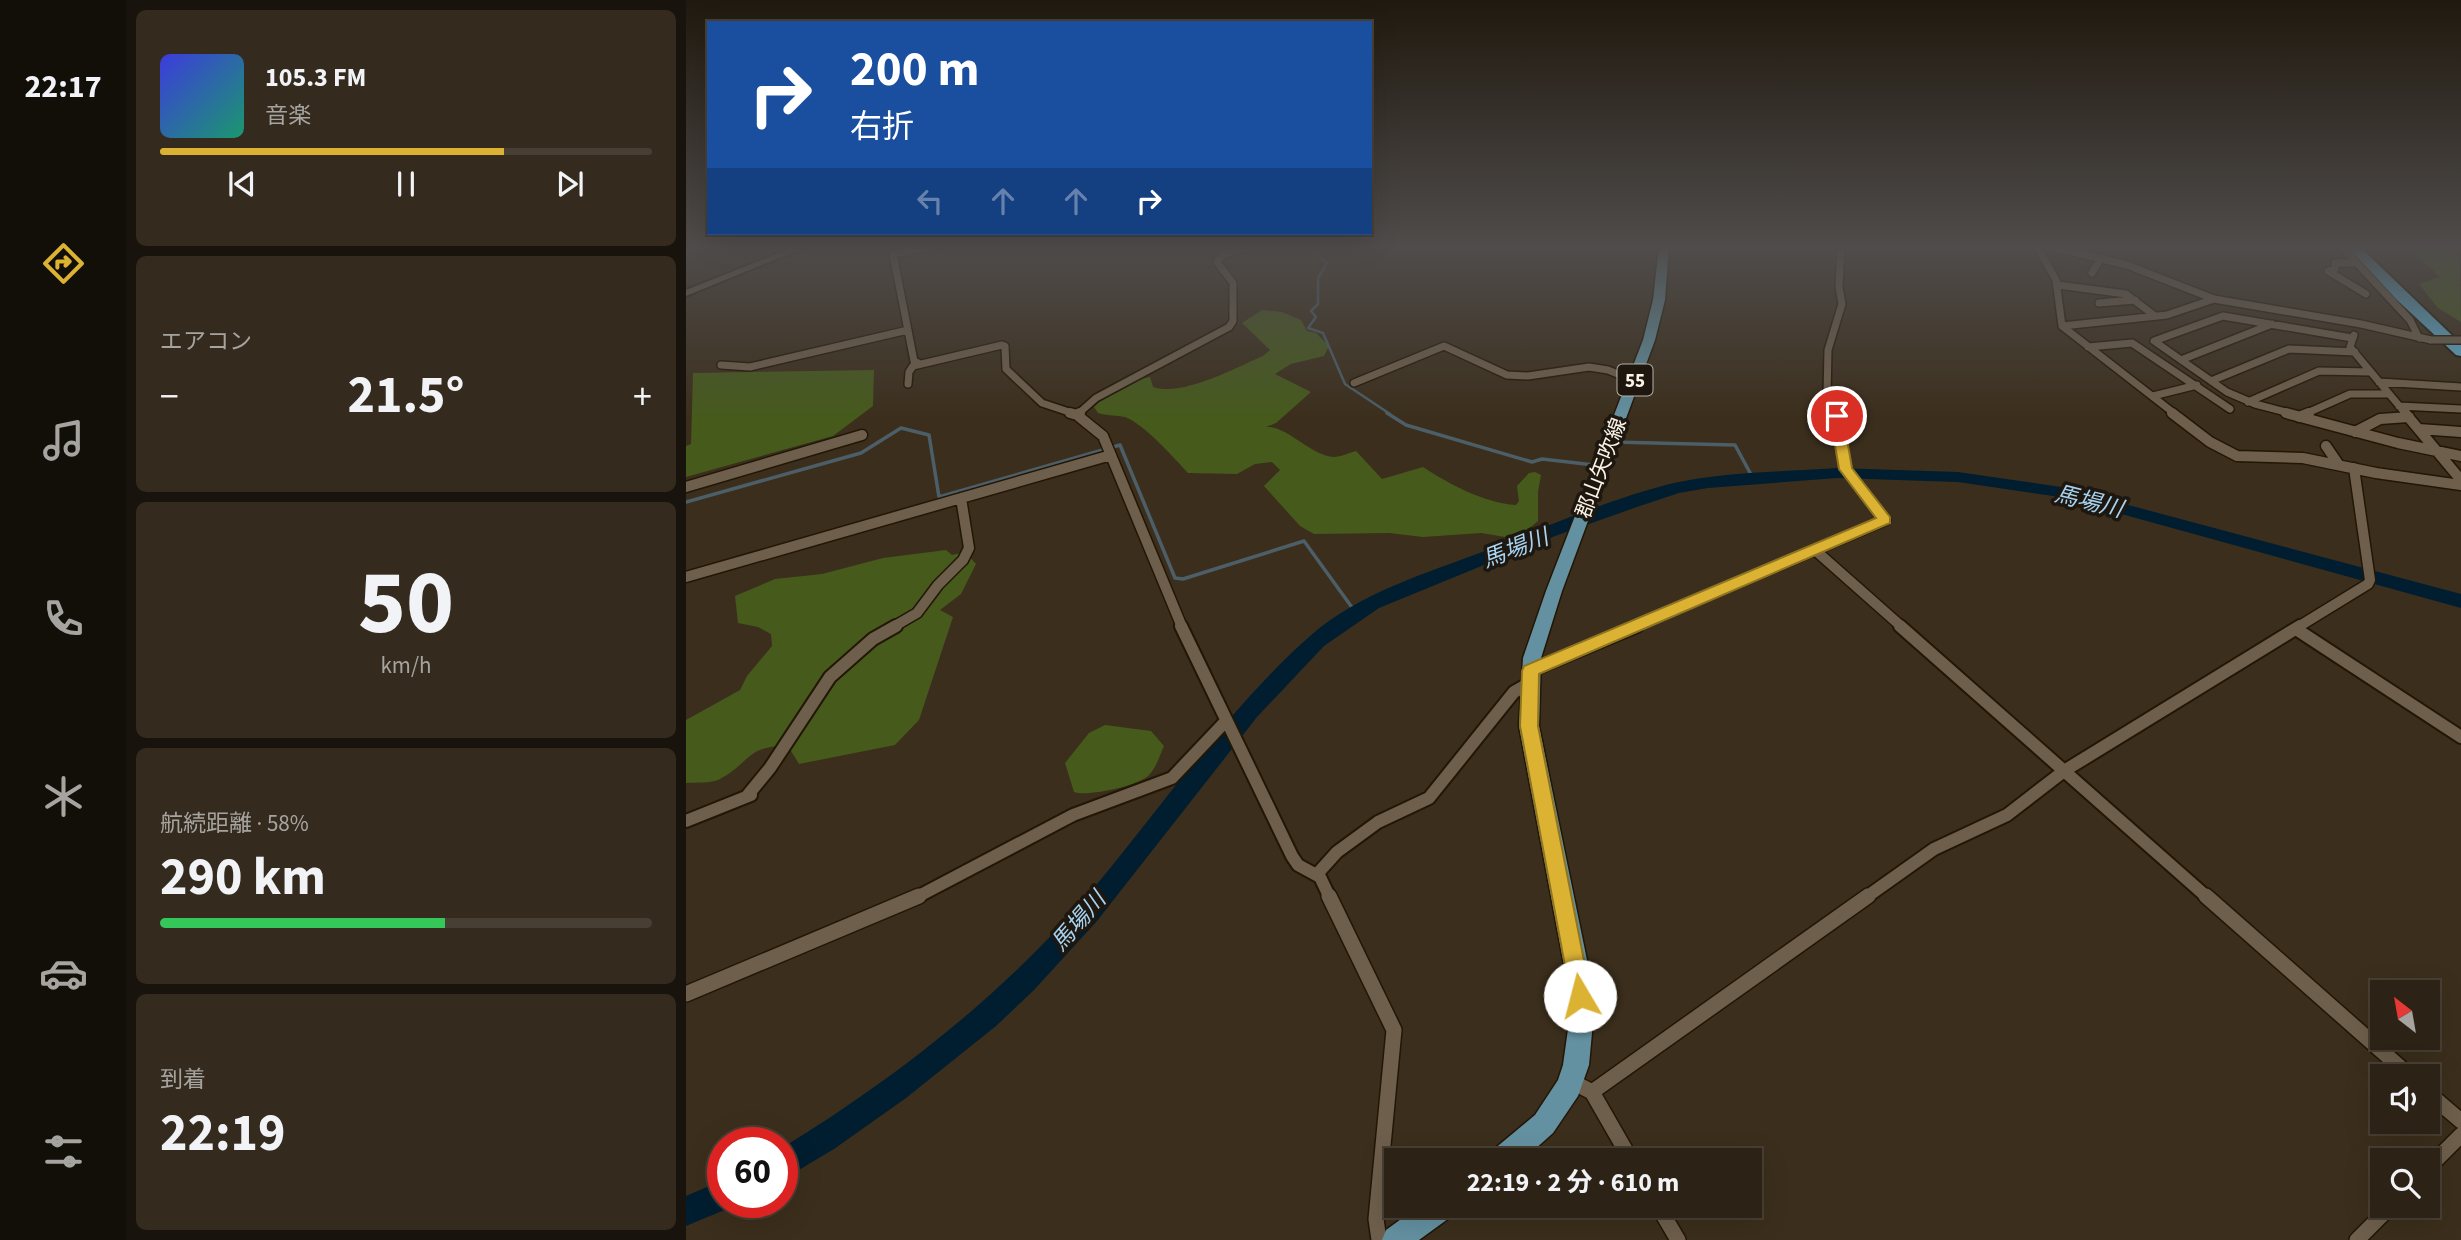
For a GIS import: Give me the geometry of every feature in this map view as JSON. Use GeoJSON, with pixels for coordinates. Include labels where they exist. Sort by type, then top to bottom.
{"type":"FeatureCollection","features":[{"type":"Feature","properties":{"kind":"highway"},"geometry":{"type":"LineString","coordinates":[[2409,304],[2461,352]]}},
{"type":"Feature","properties":{"kind":"highway"},"geometry":{"type":"LineString","coordinates":[[2422,304],[2461,340]]}},
{"type":"Feature","properties":{"kind":"main road","name":"郡山矢吹線"},"geometry":{"type":"LineString","coordinates":[[1519,1148],[1544,1124],[1571,1081],[1576,1065],[1581,1022],[1580,996],[1529,726],[1530,677],[1542,625],[1635,381],[1658,304]]}},
{"type":"Feature","properties":{"kind":"main road"},"geometry":{"type":"LineString","coordinates":[[1396,1240],[1426,1218]]}},
{"type":"Feature","properties":{"kind":"street"},"geometry":{"type":"LineString","coordinates":[[903,304],[914,361],[920,364]]}},
{"type":"Feature","properties":{"kind":"street"},"geometry":{"type":"LineString","coordinates":[[1077,415],[1096,398],[1229,327],[1233,321],[1233,304]]}},
{"type":"Feature","properties":{"kind":"street"},"geometry":{"type":"LineString","coordinates":[[1318,873],[1337,852],[1371,827],[1429,798],[1514,692],[1530,677],[1885,520],[1849,474],[1837,416],[1827,394],[1828,350],[1842,304]]}},
{"type":"Feature","properties":{"kind":"street"},"geometry":{"type":"LineString","coordinates":[[2059,304],[2059,321],[2062,326],[2210,442],[2237,456],[2303,458],[2339,466],[2461,482]]}},
{"type":"Feature","properties":{"kind":"street"},"geometry":{"type":"LineString","coordinates":[[2140,304],[2155,316]]}},
{"type":"Feature","properties":{"kind":"street"},"geometry":{"type":"LineString","coordinates":[[2062,326],[2182,312],[2202,304]]}},
{"type":"Feature","properties":{"kind":"street"},"geometry":{"type":"LineString","coordinates":[[2243,304],[2361,324],[2431,340],[2461,340]]}},
{"type":"Feature","properties":{"kind":"street"},"geometry":{"type":"LineString","coordinates":[[2394,304],[2410,320],[2419,338]]}},
{"type":"Feature","properties":{"kind":"street"},"geometry":{"type":"LineString","coordinates":[[2352,338],[2230,317],[2212,318],[2154,339],[2155,343],[2227,392],[2248,402],[2440,454],[2461,456]]}},
{"type":"Feature","properties":{"kind":"street"},"geometry":{"type":"LineString","coordinates":[[2181,360],[2272,324]]}},
{"type":"Feature","properties":{"kind":"street"},"geometry":{"type":"LineString","coordinates":[[2361,324],[2350,347],[2461,482]]}},
{"type":"Feature","properties":{"kind":"street"},"geometry":{"type":"LineString","coordinates":[[721,365],[750,366],[908,330]]}},
{"type":"Feature","properties":{"kind":"street"},"geometry":{"type":"LineString","coordinates":[[2088,346],[2126,342],[2197,385],[2223,402],[2230,410]]}},
{"type":"Feature","properties":{"kind":"street"},"geometry":{"type":"LineString","coordinates":[[908,384],[910,370],[920,364],[1002,345],[1005,346],[1006,369],[1038,400],[1077,415],[1102,435],[1190,647],[1226,724],[1292,856],[1298,865],[1318,873],[1394,1030],[1376,1219],[1379,1240]]}},
{"type":"Feature","properties":{"kind":"street"},"geometry":{"type":"LineString","coordinates":[[1354,383],[1444,346],[1479,366],[1509,375],[1552,374],[1591,367],[1611,371],[1635,381]]}},
{"type":"Feature","properties":{"kind":"street"},"geometry":{"type":"LineString","coordinates":[[2211,381],[2289,349],[2355,352]]}},
{"type":"Feature","properties":{"kind":"street"},"geometry":{"type":"LineString","coordinates":[[2154,357],[2170,353]]}},
{"type":"Feature","properties":{"kind":"street"},"geometry":{"type":"LineString","coordinates":[[2248,402],[2319,371],[2371,372]]}},
{"type":"Feature","properties":{"kind":"street"},"geometry":{"type":"LineString","coordinates":[[2379,382],[2461,387]]}},
{"type":"Feature","properties":{"kind":"street"},"geometry":{"type":"LineString","coordinates":[[2153,396],[2197,385]]}},
{"type":"Feature","properties":{"kind":"street"},"geometry":{"type":"LineString","coordinates":[[2299,417],[2350,394],[2389,394]]}},
{"type":"Feature","properties":{"kind":"street"},"geometry":{"type":"LineString","coordinates":[[2399,406],[2461,409]]}},
{"type":"Feature","properties":{"kind":"street"},"geometry":{"type":"LineString","coordinates":[[2354,432],[2380,419],[2409,417]]}},
{"type":"Feature","properties":{"kind":"street"},"geometry":{"type":"LineString","coordinates":[[2419,429],[2461,432]]}},
{"type":"Feature","properties":{"kind":"street"},"geometry":{"type":"LineString","coordinates":[[686,487],[862,435]]}},
{"type":"Feature","properties":{"kind":"street"},"geometry":{"type":"LineString","coordinates":[[2326,446],[2339,466]]}},
{"type":"Feature","properties":{"kind":"street"},"geometry":{"type":"LineString","coordinates":[[686,577],[1111,455]]}},
{"type":"Feature","properties":{"kind":"street"},"geometry":{"type":"LineString","coordinates":[[1592,1091],[1934,849],[2007,815],[2064,771],[2363,588],[2370,576],[2354,468]]}},
{"type":"Feature","properties":{"kind":"street"},"geometry":{"type":"LineString","coordinates":[[686,821],[753,794],[830,677],[873,639],[917,614],[938,585],[963,560],[969,548],[961,498]]}},
{"type":"Feature","properties":{"kind":"street"},"geometry":{"type":"LineString","coordinates":[[1815,550],[2396,1064]]}},
{"type":"Feature","properties":{"kind":"street"},"geometry":{"type":"LineString","coordinates":[[2296,629],[2461,737]]}},
{"type":"Feature","properties":{"kind":"street"},"geometry":{"type":"LineString","coordinates":[[686,994],[931,891],[1073,815],[1172,778],[1226,724]]}},
{"type":"Feature","properties":{"kind":"street"},"geometry":{"type":"LineString","coordinates":[[1571,1081],[1592,1091],[1624,1148]]}},
{"type":"Feature","properties":{"kind":"street"},"geometry":{"type":"LineString","coordinates":[[2440,1103],[2461,1121]]}},
{"type":"Feature","properties":{"kind":"street"},"geometry":{"type":"LineString","coordinates":[[2440,1156],[2461,1135]]}},
{"type":"Feature","properties":{"kind":"street"},"geometry":{"type":"LineString","coordinates":[[1665,1218],[1678,1240]]}},
{"type":"Feature","properties":{"kind":"street"},"geometry":{"type":"LineString","coordinates":[[2357,1240],[2379,1218]]}},
{"type":"Feature","properties":{"kind":"green space"},"geometry":{"type":"Polygon","coordinates":[[[2435,304],[2461,304],[2461,322],[2435,304]]]}},
{"type":"Feature","properties":{"kind":"green space"},"geometry":{"type":"Polygon","coordinates":[[[1262,310],[1282,312],[1301,320],[1307,331],[1316,333],[1329,346],[1324,356],[1291,364],[1275,374],[1311,392],[1276,423],[1266,427],[1282,431],[1325,455],[1336,457],[1356,451],[1382,479],[1423,467],[1467,492],[1492,501],[1516,505],[1519,501],[1517,486],[1529,473],[1535,472],[1541,475],[1538,521],[1511,538],[1481,533],[1423,537],[1389,533],[1314,534],[1300,526],[1264,486],[1280,470],[1272,462],[1255,464],[1237,474],[1188,473],[1133,421],[1125,417],[1098,413],[1094,407],[1120,388],[1135,381],[1150,377],[1153,387],[1178,388],[1208,380],[1263,356],[1270,350],[1242,323],[1262,310]]]}},
{"type":"Feature","properties":{"kind":"green space"},"geometry":{"type":"Polygon","coordinates":[[[874,370],[873,406],[833,436],[686,477],[686,446],[691,444],[693,373],[874,370]]]}},
{"type":"Feature","properties":{"kind":"green space"},"geometry":{"type":"Polygon","coordinates":[[[946,550],[952,555],[965,552],[976,564],[961,594],[940,610],[953,617],[919,720],[895,745],[799,764],[788,746],[764,748],[716,781],[686,783],[686,720],[740,690],[747,676],[772,646],[771,634],[758,627],[738,623],[735,596],[775,579],[822,574],[883,558],[946,550]]]}},
{"type":"Feature","properties":{"kind":"green space"},"geometry":{"type":"Polygon","coordinates":[[[1105,725],[1151,731],[1164,746],[1158,761],[1149,775],[1135,783],[1101,792],[1074,792],[1065,763],[1089,733],[1105,725]]]}},
{"type":"Feature","properties":{"kind":"waterway"},"geometry":{"type":"LineString","coordinates":[[1318,304],[1311,311],[1316,317],[1308,328],[1323,333],[1345,384],[1390,414]]}},
{"type":"Feature","properties":{"kind":"waterway"},"geometry":{"type":"LineString","coordinates":[[1387,413],[1406,425],[1532,462],[1542,459],[1594,465],[1602,442],[1606,442]]}},
{"type":"Feature","properties":{"kind":"waterway"},"geometry":{"type":"LineString","coordinates":[[686,502],[861,453],[901,428],[929,435],[939,497],[1120,445],[1175,578],[1183,579],[1304,541],[1356,613]]}},
{"type":"Feature","properties":{"kind":"waterway"},"geometry":{"type":"LineString","coordinates":[[1613,442],[1735,445],[1754,480]]}},
{"type":"Feature","properties":{"kind":"waterway","name":"馬場川"},"geometry":{"type":"LineString","coordinates":[[798,1155],[896,1088],[1025,981],[1088,913],[1250,711],[1317,641],[1372,603],[1549,532],[1676,488],[1837,473],[1958,477],[2061,492],[2461,601]]}},
{"type":"Feature","properties":{"kind":"waterway","name":"馬場川"},"geometry":{"type":"LineString","coordinates":[[686,1211],[707,1202]]}},
{"type":"Feature","properties":{"kind":"route"},"geometry":{"type":"LineString","coordinates":[[1580,996],[1529,726],[1530,671],[1885,520],[1846,469],[1837,416]]}}]}
